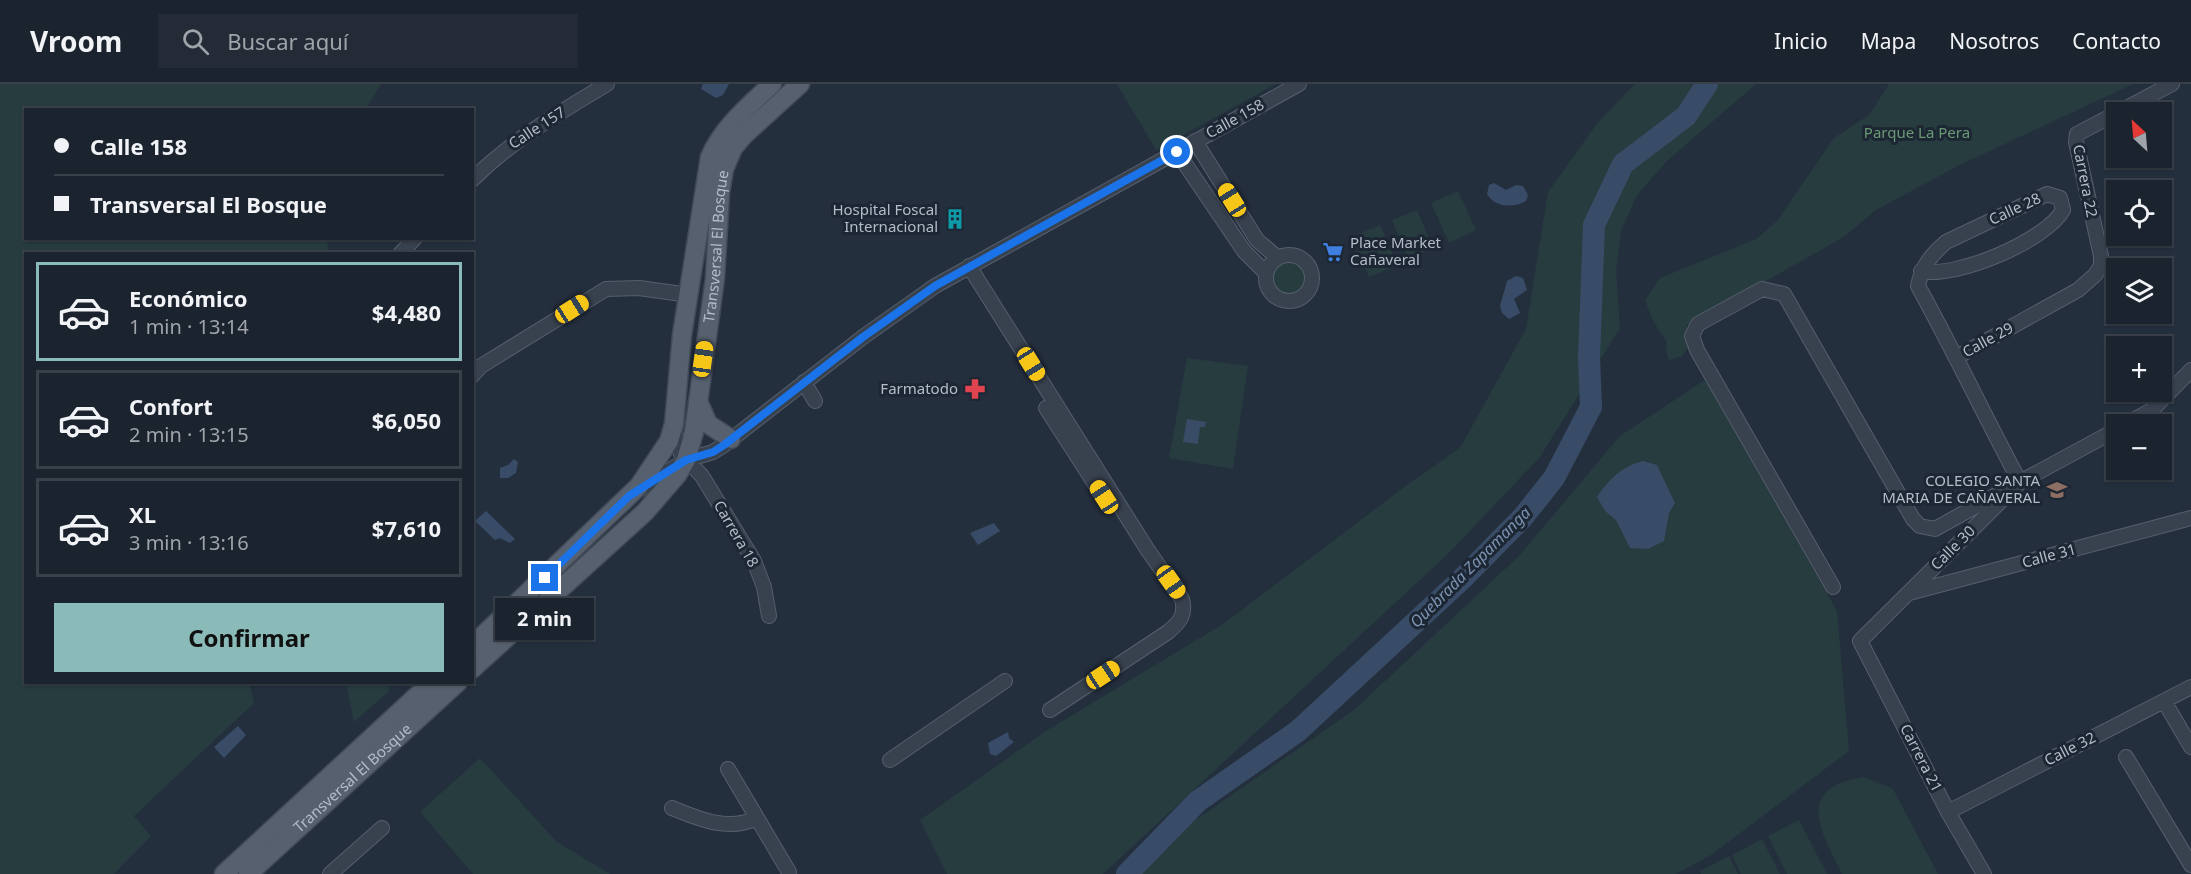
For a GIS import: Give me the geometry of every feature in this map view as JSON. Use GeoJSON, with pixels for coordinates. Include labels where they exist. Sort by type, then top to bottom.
{"type":"FeatureCollection","features":[{"type":"Feature","properties":{"kind":"main road","name":"Transversal El Bosque"},"geometry":{"type":"LineString","coordinates":[[474,643],[629,496],[648,475],[665,450],[673,430],[682,335],[710,157],[717,141],[757,91],[772,84]]}},
{"type":"Feature","properties":{"kind":"main road","name":"Transversal El Bosque"},"geometry":{"type":"LineString","coordinates":[[474,667],[645,512],[665,491],[686,460],[694,432],[715,278],[720,193],[724,169],[733,148],[744,135],[800,84]]}},
{"type":"Feature","properties":{"kind":"main road"},"geometry":{"type":"LineString","coordinates":[[697,399],[708,424],[730,439]]}},
{"type":"Feature","properties":{"kind":"main road","name":"Transversal El Bosque"},"geometry":{"type":"LineString","coordinates":[[224,874],[430,684]]}},
{"type":"Feature","properties":{"kind":"main road","name":"Transversal El Bosque"},"geometry":{"type":"LineString","coordinates":[[251,873],[456,684]]}},
{"type":"Feature","properties":{"kind":"street","name":"Calle 157"},"geometry":{"type":"LineString","coordinates":[[474,178],[494,157],[520,137],[607,84]]}},
{"type":"Feature","properties":{"kind":"street","name":"Calle 158"},"geometry":{"type":"LineString","coordinates":[[629,496],[686,460],[713,452],[917,299],[969,266],[1299,84]]}},
{"type":"Feature","properties":{"kind":"street","name":"Carrera 22"},"geometry":{"type":"LineString","coordinates":[[2078,290],[2096,275],[2100,266],[2100,256],[2076,142],[2077,134],[2172,84]]}},
{"type":"Feature","properties":{"kind":"street"},"geometry":{"type":"LineString","coordinates":[[1195,141],[1257,240],[1278,258]]}},
{"type":"Feature","properties":{"kind":"street"},"geometry":{"type":"LineString","coordinates":[[1177,152],[1244,251],[1266,273]]}},
{"type":"Feature","properties":{"kind":"street","name":"Calle 28"},"geometry":{"type":"LineString","coordinates":[[2047,194],[2060,198],[2063,210],[2058,220],[2019,245],[1955,271],[1934,274],[1921,271],[1932,253],[1946,242],[2047,194]]}},
{"type":"Feature","properties":{"kind":"street"},"geometry":{"type":"LineString","coordinates":[[402,252],[413,240]]}},
{"type":"Feature","properties":{"kind":"street"},"geometry":{"type":"LineString","coordinates":[[1285,256],[1299,258],[1309,267],[1312,281],[1306,294],[1294,300],[1280,298],[1266,288],[1266,273],[1278,258],[1285,256]]}},
{"type":"Feature","properties":{"kind":"street"},"geometry":{"type":"LineString","coordinates":[[969,266],[1128,533]]}},
{"type":"Feature","properties":{"kind":"street"},"geometry":{"type":"LineString","coordinates":[[1921,271],[1918,286],[1957,357]]}},
{"type":"Feature","properties":{"kind":"street"},"geometry":{"type":"LineString","coordinates":[[474,374],[481,366],[606,289],[639,288],[689,295]]}},
{"type":"Feature","properties":{"kind":"street"},"geometry":{"type":"LineString","coordinates":[[1833,587],[1697,350],[1692,336],[1698,324],[1762,289],[1784,294],[1913,519],[1920,526],[1935,529],[1996,495],[2004,496]]}},
{"type":"Feature","properties":{"kind":"street","name":"Calle 29"},"geometry":{"type":"LineString","coordinates":[[2020,482],[1970,390],[1957,357],[2078,290]]}},
{"type":"Feature","properties":{"kind":"street"},"geometry":{"type":"LineString","coordinates":[[2145,414],[2152,410],[2191,369]]}},
{"type":"Feature","properties":{"kind":"street"},"geometry":{"type":"LineString","coordinates":[[804,382],[815,401]]}},
{"type":"Feature","properties":{"kind":"street"},"geometry":{"type":"LineString","coordinates":[[1046,408],[1128,533],[1182,599],[1184,613],[1182,618],[1156,640],[1050,710]]}},
{"type":"Feature","properties":{"kind":"street"},"geometry":{"type":"LineString","coordinates":[[673,430],[677,446],[686,460]]}},
{"type":"Feature","properties":{"kind":"street","name":"Calle 30"},"geometry":{"type":"LineString","coordinates":[[1860,641],[2020,482],[2106,435]]}},
{"type":"Feature","properties":{"kind":"street","name":"Carrera 18"},"geometry":{"type":"LineString","coordinates":[[686,460],[702,476],[722,515],[754,561],[764,587],[769,616]]}},
{"type":"Feature","properties":{"kind":"street","name":"Calle 31"},"geometry":{"type":"LineString","coordinates":[[1907,594],[2191,518]]}},
{"type":"Feature","properties":{"kind":"street","name":"Carrera 21"},"geometry":{"type":"LineString","coordinates":[[1860,641],[1948,812],[1984,874]]}},
{"type":"Feature","properties":{"kind":"street"},"geometry":{"type":"LineString","coordinates":[[890,760],[1005,681]]}},
{"type":"Feature","properties":{"kind":"street","name":"Calle 32"},"geometry":{"type":"LineString","coordinates":[[1948,812],[2191,687]]}},
{"type":"Feature","properties":{"kind":"street"},"geometry":{"type":"LineString","coordinates":[[2164,701],[2191,747]]}},
{"type":"Feature","properties":{"kind":"street"},"geometry":{"type":"LineString","coordinates":[[2126,757],[2191,864]]}},
{"type":"Feature","properties":{"kind":"street"},"geometry":{"type":"LineString","coordinates":[[728,769],[789,872]]}},
{"type":"Feature","properties":{"kind":"street"},"geometry":{"type":"LineString","coordinates":[[672,808],[702,820],[721,824],[742,825],[757,818]]}},
{"type":"Feature","properties":{"kind":"street"},"geometry":{"type":"LineString","coordinates":[[330,874],[382,828]]}},
{"type":"Feature","properties":{"kind":"green space"},"geometry":{"type":"Polygon","coordinates":[[[0,84],[381,84],[367,108],[24,108],[24,240],[328,240],[327,252],[24,252],[24,684],[249,684],[254,703],[134,816],[151,836],[114,874],[0,874],[0,84]]]}},
{"type":"Feature","properties":{"kind":"green space"},"geometry":{"type":"Polygon","coordinates":[[[1117,84],[1276,84],[1156,150],[1117,84]]]}},
{"type":"Feature","properties":{"kind":"green space"},"geometry":{"type":"Polygon","coordinates":[[[1635,84],[1756,84],[1667,161],[1637,195],[1621,231],[1616,271],[1620,328],[1540,457],[1449,553],[1103,874],[947,874],[920,820],[1046,731],[1223,624],[1411,482],[1460,448],[1526,329],[1548,192],[1598,122],[1635,84]]]}},
{"type":"Feature","properties":{"kind":"green space","name":"Parque La Pera"},"geometry":{"type":"Polygon","coordinates":[[[1889,84],[2133,84],[1960,165],[1876,210],[1844,237],[1686,326],[1689,347],[1682,356],[1669,360],[1666,351],[1667,342],[1653,321],[1645,300],[1660,278],[1756,239],[1777,221],[1834,138],[1869,115],[1889,84]]]}},
{"type":"Feature","properties":{"kind":"green space"},"geometry":{"type":"Polygon","coordinates":[[[1458,191],[1476,230],[1449,243],[1431,203],[1458,191]]]}},
{"type":"Feature","properties":{"kind":"green space"},"geometry":{"type":"Polygon","coordinates":[[[1417,210],[1433,248],[1408,259],[1392,220],[1417,210]]]}},
{"type":"Feature","properties":{"kind":"green space"},"geometry":{"type":"Polygon","coordinates":[[[1380,225],[1398,265],[1369,277],[1352,237],[1380,225]]]}},
{"type":"Feature","properties":{"kind":"green space"},"geometry":{"type":"Polygon","coordinates":[[[1290,258],[1298,259],[1304,264],[1309,270],[1309,286],[1304,292],[1298,297],[1290,298],[1282,297],[1276,292],[1271,286],[1270,278],[1271,270],[1276,264],[1282,259],[1290,258]]]}},
{"type":"Feature","properties":{"kind":"green space"},"geometry":{"type":"Polygon","coordinates":[[[1187,358],[1248,366],[1233,469],[1169,458],[1187,358]]]}},
{"type":"Feature","properties":{"kind":"green space"},"geometry":{"type":"Polygon","coordinates":[[[1705,380],[1837,611],[1849,751],[1711,855],[1676,874],[1142,874],[1194,821],[1354,710],[1519,556],[1620,436],[1705,380]]]}},
{"type":"Feature","properties":{"kind":"green space"},"geometry":{"type":"Polygon","coordinates":[[[346,684],[387,684],[389,691],[354,722],[346,684]]]}},
{"type":"Feature","properties":{"kind":"green space"},"geometry":{"type":"Polygon","coordinates":[[[480,758],[557,842],[610,874],[473,874],[420,812],[480,758]]]}},
{"type":"Feature","properties":{"kind":"green space"},"geometry":{"type":"Polygon","coordinates":[[[1864,777],[1893,789],[1938,874],[1842,874],[1821,827],[1818,814],[1820,801],[1828,791],[1842,783],[1864,777]]]}},
{"type":"Feature","properties":{"kind":"green space"},"geometry":{"type":"Polygon","coordinates":[[[1799,820],[1827,874],[1787,874],[1768,836],[1799,820]]]}},
{"type":"Feature","properties":{"kind":"green space"},"geometry":{"type":"Polygon","coordinates":[[[1762,839],[1780,874],[1741,874],[1732,855],[1762,839]]]}},
{"type":"Feature","properties":{"kind":"green space"},"geometry":{"type":"Polygon","coordinates":[[[1729,856],[1738,874],[1701,874],[1700,871],[1729,856]]]}},
{"type":"Feature","properties":{"kind":"water"},"geometry":{"type":"Polygon","coordinates":[[[703,84],[729,84],[723,95],[716,98],[701,89],[703,84]]]}},
{"type":"Feature","properties":{"kind":"water"},"geometry":{"type":"Polygon","coordinates":[[[1494,183],[1506,190],[1516,185],[1523,186],[1528,195],[1526,201],[1510,206],[1495,202],[1487,194],[1489,185],[1494,183]]]}},
{"type":"Feature","properties":{"kind":"water"},"geometry":{"type":"Polygon","coordinates":[[[1516,276],[1523,278],[1527,290],[1514,299],[1520,313],[1509,319],[1502,313],[1500,306],[1507,281],[1516,276]]]}},
{"type":"Feature","properties":{"kind":"water"},"geometry":{"type":"Polygon","coordinates":[[[1187,419],[1206,422],[1205,427],[1200,427],[1198,444],[1183,442],[1187,419]]]}},
{"type":"Feature","properties":{"kind":"water"},"geometry":{"type":"Polygon","coordinates":[[[514,459],[518,462],[516,473],[508,478],[500,478],[500,468],[508,465],[514,459]]]}},
{"type":"Feature","properties":{"kind":"water"},"geometry":{"type":"Polygon","coordinates":[[[1643,461],[1657,465],[1675,503],[1669,513],[1664,541],[1648,549],[1630,548],[1616,520],[1605,511],[1597,497],[1616,474],[1628,466],[1643,461]]]}},
{"type":"Feature","properties":{"kind":"water"},"geometry":{"type":"Polygon","coordinates":[[[486,511],[515,539],[510,543],[500,538],[495,540],[475,521],[486,511]]]}},
{"type":"Feature","properties":{"kind":"water"},"geometry":{"type":"Polygon","coordinates":[[[994,523],[1000,531],[978,545],[970,533],[994,523]]]}},
{"type":"Feature","properties":{"kind":"water"},"geometry":{"type":"Polygon","coordinates":[[[238,726],[246,735],[224,758],[214,747],[238,726]]]}},
{"type":"Feature","properties":{"kind":"water"},"geometry":{"type":"Polygon","coordinates":[[[1008,732],[1009,738],[1014,742],[996,756],[990,754],[988,743],[1008,732]]]}},
{"type":"Feature","properties":{"kind":"waterway","name":"Quebrada Zapamanga"},"geometry":{"type":"LineString","coordinates":[[1127,874],[1198,801],[1298,731],[1462,579],[1523,517],[1554,478],[1591,407],[1589,358],[1594,225],[1623,164],[1686,116],[1707,84]]}},
{"type":"Feature","properties":{"kind":"place","name":"Hospital Foscal Internacional"},"geometry":{"type":"Point","coordinates":[955,219]}},
{"type":"Feature","properties":{"kind":"place","name":"Place Market Cañaveral"},"geometry":{"type":"Point","coordinates":[1333,252]}},
{"type":"Feature","properties":{"kind":"place","name":"Farmatodo"},"geometry":{"type":"Point","coordinates":[975,389]}},
{"type":"Feature","properties":{"kind":"place","name":"COLEGIO SANTA MARIA DE CAÑAVERAL"},"geometry":{"type":"Point","coordinates":[2057,490]}},
{"type":"Feature","properties":{"kind":"route"},"geometry":{"type":"LineString","coordinates":[[545,578],[629,496],[686,460],[713,452],[724,445],[863,337],[935,286],[1177,152]]}}]}
